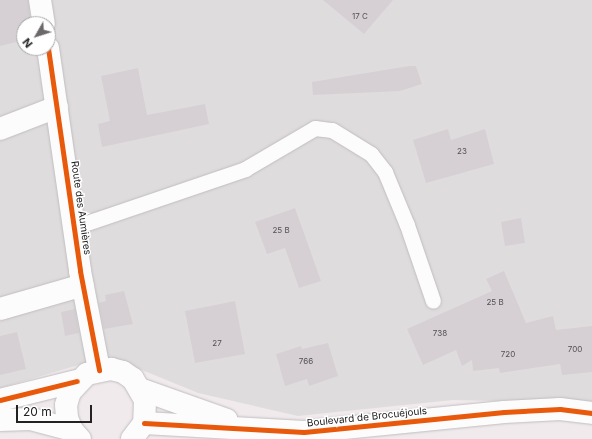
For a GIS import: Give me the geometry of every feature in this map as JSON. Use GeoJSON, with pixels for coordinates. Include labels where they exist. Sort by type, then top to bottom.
{"type":"FeatureCollection","features":[{"type":"Feature","properties":{"kind":"street"},"geometry":{"type":"LineString","coordinates":[[40,0],[43,16]]}},
{"type":"Feature","properties":{"kind":"street","name":"Route des Aumières"},"geometry":{"type":"LineString","coordinates":[[49,56],[83,286],[99,370]]}},
{"type":"Feature","properties":{"kind":"street"},"geometry":{"type":"LineString","coordinates":[[0,129],[57,107]]}},
{"type":"Feature","properties":{"kind":"street"},"geometry":{"type":"LineString","coordinates":[[0,309],[83,286]]}},
{"type":"Feature","properties":{"kind":"street"},"geometry":{"type":"LineString","coordinates":[[0,400],[77,381],[99,370],[123,372],[140,389],[146,411],[138,431]]}},
{"type":"Feature","properties":{"kind":"street"},"geometry":{"type":"LineString","coordinates":[[76,435],[67,418],[66,405],[70,392],[77,381]]}},
{"type":"Feature","properties":{"kind":"street","name":"Boulevard de Brocuéjouls"},"geometry":{"type":"LineString","coordinates":[[140,389],[247,428]]}},
{"type":"Feature","properties":{"kind":"street","name":"Boulevard de Brocuéjouls"},"geometry":{"type":"LineString","coordinates":[[138,431],[247,428],[304,432],[504,412],[560,409],[592,413]]}},
{"type":"Feature","properties":{"kind":"street"},"geometry":{"type":"LineString","coordinates":[[0,420],[31,418],[76,435]]}},
{"type":"Feature","properties":{"kind":"lane"},"geometry":{"type":"LineString","coordinates":[[75,227],[245,169],[315,128],[332,130],[371,154],[385,172],[407,225],[434,302]]}},
{"type":"Feature","properties":{"kind":"shaded area"},"geometry":{"type":"Polygon","coordinates":[[[0,0],[592,0],[592,403],[453,400],[298,416],[198,393],[120,361],[89,362],[0,388],[0,0]]]}},
{"type":"Feature","properties":{"kind":"building"},"geometry":{"type":"Polygon","coordinates":[[[0,0],[28,0],[30,16],[16,16],[16,42],[0,46],[0,0]]]}},
{"type":"Feature","properties":{"kind":"building"},"geometry":{"type":"Polygon","coordinates":[[[323,0],[393,0],[364,34],[323,0]]]}},
{"type":"Feature","properties":{"kind":"building"},"geometry":{"type":"Polygon","coordinates":[[[416,66],[422,84],[400,91],[313,95],[312,82],[416,66]]]}},
{"type":"Feature","properties":{"kind":"building"},"geometry":{"type":"Polygon","coordinates":[[[138,68],[147,115],[205,104],[209,124],[102,147],[98,124],[110,121],[101,76],[138,68]]]}},
{"type":"Feature","properties":{"kind":"building"},"geometry":{"type":"Polygon","coordinates":[[[448,129],[451,140],[485,129],[494,164],[426,183],[413,140],[448,129]]]}},
{"type":"Feature","properties":{"kind":"building"},"geometry":{"type":"Polygon","coordinates":[[[295,208],[321,281],[299,288],[285,248],[267,254],[255,222],[295,208]]]}},
{"type":"Feature","properties":{"kind":"building"},"geometry":{"type":"Polygon","coordinates":[[[521,218],[525,243],[505,246],[501,222],[521,218]]]}},
{"type":"Feature","properties":{"kind":"building"},"geometry":{"type":"Polygon","coordinates":[[[504,271],[526,323],[553,316],[556,330],[592,326],[592,372],[562,375],[560,364],[500,373],[499,368],[473,371],[472,360],[462,366],[456,350],[423,365],[407,329],[492,291],[486,279],[504,271]]]}},
{"type":"Feature","properties":{"kind":"building"},"geometry":{"type":"Polygon","coordinates":[[[124,291],[133,324],[104,329],[99,303],[106,301],[105,295],[124,291]]]}},
{"type":"Feature","properties":{"kind":"building"},"geometry":{"type":"Polygon","coordinates":[[[235,301],[245,354],[195,363],[185,311],[235,301]]]}},
{"type":"Feature","properties":{"kind":"building"},"geometry":{"type":"Polygon","coordinates":[[[75,309],[79,333],[65,336],[61,312],[75,309]]]}},
{"type":"Feature","properties":{"kind":"building"},"geometry":{"type":"Polygon","coordinates":[[[17,332],[26,369],[0,375],[0,336],[17,332]]]}},
{"type":"Feature","properties":{"kind":"building"},"geometry":{"type":"Polygon","coordinates":[[[328,343],[338,376],[309,386],[307,379],[285,386],[276,354],[301,346],[302,349],[328,343]]]}},
{"type":"Feature","properties":{"kind":"cycle path"},"geometry":{"type":"LineString","coordinates":[[49,56],[80,271],[99,370]]}},
{"type":"Feature","properties":{"kind":"cycle path"},"geometry":{"type":"LineString","coordinates":[[0,400],[77,381]]}},
{"type":"Feature","properties":{"kind":"cycle path"},"geometry":{"type":"LineString","coordinates":[[144,423],[304,432],[504,412],[560,409],[592,413]]}}]}
